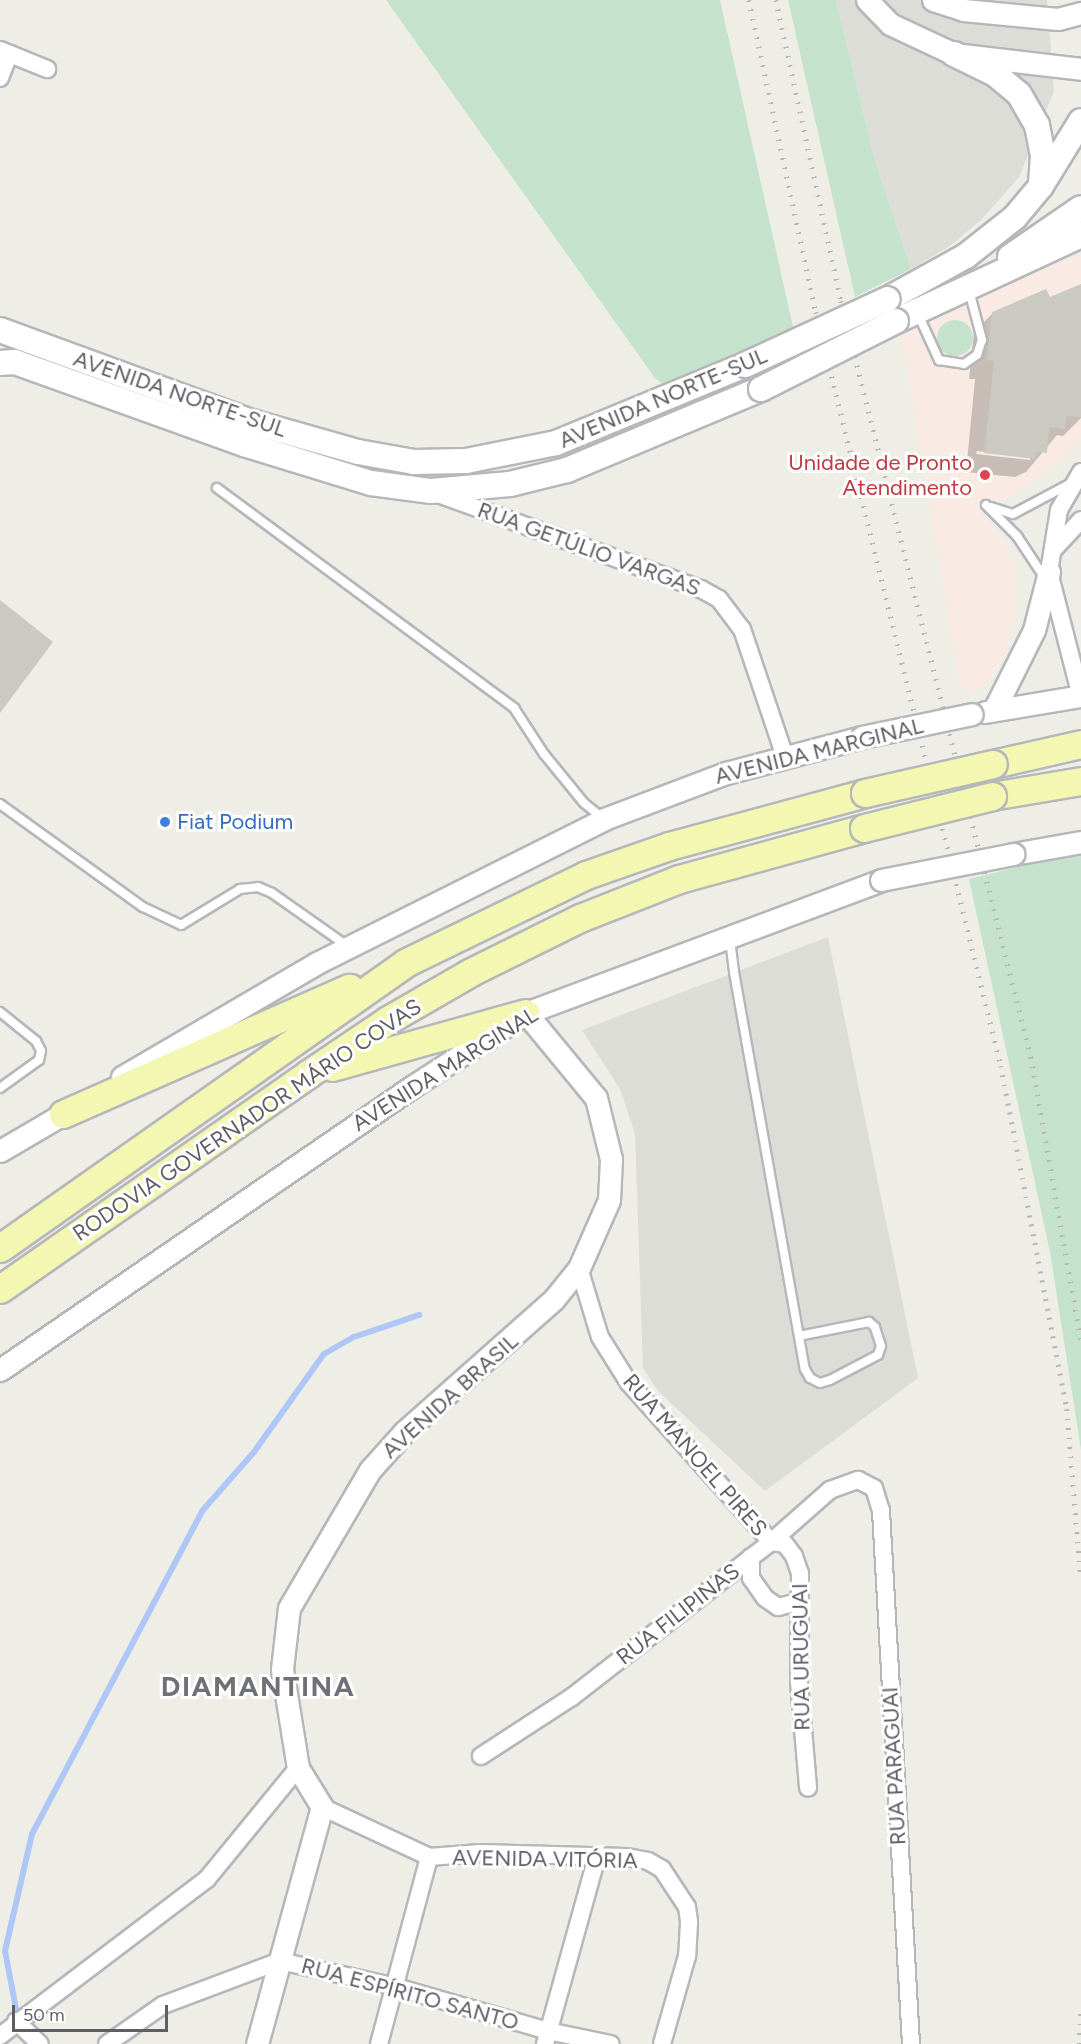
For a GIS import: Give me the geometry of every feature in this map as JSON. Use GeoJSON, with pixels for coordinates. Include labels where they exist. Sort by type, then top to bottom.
{"type":"FeatureCollection","features":[{"type":"Feature","properties":{"kind":"main road"},"geometry":{"type":"LineString","coordinates":[[954,54],[995,74],[1019,93],[1037,125],[1043,155],[1041,186]]}},
{"type":"Feature","properties":{"kind":"main road","name":"AVENIDA NORTE-SUL"},"geometry":{"type":"LineString","coordinates":[[0,330],[252,422],[358,453],[414,462],[466,461],[556,443],[745,365],[939,272],[989,239],[1041,186],[1081,121]]}},
{"type":"Feature","properties":{"kind":"main road"},"geometry":{"type":"LineString","coordinates":[[979,282],[1022,248],[1081,208]]}},
{"type":"Feature","properties":{"kind":"main road","name":"AVENIDA NORTE-SUL"},"geometry":{"type":"LineString","coordinates":[[5,361],[371,483],[432,491],[510,484],[567,470],[761,389],[906,317],[1081,235]]}},
{"type":"Feature","properties":{"kind":"main road","name":"RODOVIA GOVERNADOR MÁRIO COVAS"},"geometry":{"type":"LineString","coordinates":[[0,1248],[405,963],[586,875],[669,846],[865,793],[1081,744]]}},
{"type":"Feature","properties":{"kind":"main road","name":"RODOVIA GOVERNADOR MÁRIO COVAS"},"geometry":{"type":"LineString","coordinates":[[0,1289],[388,1020],[471,972],[580,918],[679,879],[864,828],[992,796],[1081,782]]}},
{"type":"Feature","properties":{"kind":"main road"},"geometry":{"type":"LineString","coordinates":[[63,1114],[405,963]]}},
{"type":"Feature","properties":{"kind":"main road"},"geometry":{"type":"LineString","coordinates":[[308,1074],[526,1013]]}},
{"type":"Feature","properties":{"kind":"street"},"geometry":{"type":"LineString","coordinates":[[867,0],[890,24],[954,54],[1081,69]]}},
{"type":"Feature","properties":{"kind":"street"},"geometry":{"type":"LineString","coordinates":[[933,0],[963,10],[1058,19],[1081,13]]}},
{"type":"Feature","properties":{"kind":"street"},"geometry":{"type":"LineString","coordinates":[[0,78],[4,52],[47,69]]}},
{"type":"Feature","properties":{"kind":"street"},"geometry":{"type":"LineString","coordinates":[[994,710],[1034,630],[1049,569],[1059,510],[1077,477]]}},
{"type":"Feature","properties":{"kind":"street","name":"RUA GETÚLIO VARGAS"},"geometry":{"type":"LineString","coordinates":[[432,491],[701,589],[719,599],[742,629],[785,757]]}},
{"type":"Feature","properties":{"kind":"street"},"geometry":{"type":"LineString","coordinates":[[1081,520],[1049,569],[1081,696]]}},
{"type":"Feature","properties":{"kind":"street","name":"AVENIDA MARGINAL"},"geometry":{"type":"LineString","coordinates":[[2,1147],[63,1114],[215,1020],[348,947],[604,819],[649,800],[785,757],[862,737],[972,714],[1081,696]]}},
{"type":"Feature","properties":{"kind":"street","name":"AVENIDA MARGINAL"},"geometry":{"type":"LineString","coordinates":[[0,1370],[413,1086],[526,1013],[881,880],[1081,842]]}},
{"type":"Feature","properties":{"kind":"street","name":"AVENIDA BRASIL"},"geometry":{"type":"LineString","coordinates":[[322,1807],[298,1768],[282,1670],[289,1608],[370,1470],[405,1431],[554,1299],[579,1268],[609,1200],[611,1159],[596,1098],[526,1013]]}},
{"type":"Feature","properties":{"kind":"street","name":"RUA MANOEL PIRES"},"geometry":{"type":"LineString","coordinates":[[579,1268],[600,1337],[629,1383],[771,1542]]}},
{"type":"Feature","properties":{"kind":"street","name":"RUA FILIPINAS"},"geometry":{"type":"LineString","coordinates":[[481,1756],[572,1697],[771,1542],[830,1490],[858,1480],[874,1488]]}},
{"type":"Feature","properties":{"kind":"street","name":"RUA PARAGUAI"},"geometry":{"type":"LineString","coordinates":[[874,1488],[881,1511],[911,2044]]}},
{"type":"Feature","properties":{"kind":"street","name":"RUA URUGUAI"},"geometry":{"type":"LineString","coordinates":[[771,1542],[785,1544],[794,1556],[800,1573],[798,1602],[802,1741],[808,1788]]}},
{"type":"Feature","properties":{"kind":"street"},"geometry":{"type":"LineString","coordinates":[[751,1557],[751,1578],[765,1598],[778,1607],[798,1602]]}},
{"type":"Feature","properties":{"kind":"street"},"geometry":{"type":"LineString","coordinates":[[0,2036],[16,2021],[207,1879],[298,1768]]}},
{"type":"Feature","properties":{"kind":"street"},"geometry":{"type":"LineString","coordinates":[[257,2044],[322,1807]]}},
{"type":"Feature","properties":{"kind":"street","name":"AVENIDA VITÓRIA"},"geometry":{"type":"LineString","coordinates":[[322,1807],[429,1857],[480,1853],[597,1857],[648,1861],[662,1869],[687,1907],[687,1956],[662,2044]]}},
{"type":"Feature","properties":{"kind":"street"},"geometry":{"type":"LineString","coordinates":[[379,2044],[429,1857]]}},
{"type":"Feature","properties":{"kind":"street"},"geometry":{"type":"LineString","coordinates":[[547,2037],[597,1857]]}},
{"type":"Feature","properties":{"kind":"street"},"geometry":{"type":"LineString","coordinates":[[107,2044],[164,2005],[280,1961]]}},
{"type":"Feature","properties":{"kind":"street","name":"RUA ESPÍRITO SANTO"},"geometry":{"type":"LineString","coordinates":[[280,1961],[396,1987],[547,2037],[610,2044]]}},
{"type":"Feature","properties":{"kind":"street"},"geometry":{"type":"LineString","coordinates":[[16,2021],[40,2044]]}},
{"type":"Feature","properties":{"kind":"lane"},"geometry":{"type":"LineString","coordinates":[[906,317],[939,360],[964,364],[977,355],[982,339],[969,299],[979,282]]}},
{"type":"Feature","properties":{"kind":"lane"},"geometry":{"type":"LineString","coordinates":[[1049,569],[986,505],[1012,514],[1077,477]]}},
{"type":"Feature","properties":{"kind":"lane"},"geometry":{"type":"LineString","coordinates":[[217,488],[513,708],[584,803],[604,819]]}},
{"type":"Feature","properties":{"kind":"lane"},"geometry":{"type":"LineString","coordinates":[[0,804],[143,907],[181,925],[240,889],[258,887],[348,947]]}},
{"type":"Feature","properties":{"kind":"lane"},"geometry":{"type":"LineString","coordinates":[[730,935],[799,1336],[805,1369],[810,1378],[820,1383],[870,1360],[878,1354],[881,1346],[875,1327],[868,1322],[799,1336]]}},
{"type":"Feature","properties":{"kind":"lane"},"geometry":{"type":"LineString","coordinates":[[0,1012],[36,1041],[41,1051],[39,1060],[0,1089]]}},
{"type":"Feature","properties":{"kind":"shaded area"},"geometry":{"type":"Polygon","coordinates":[[[836,0],[1047,0],[1054,91],[1019,177],[982,219],[950,246],[911,269],[874,157],[836,0]]]}},
{"type":"Feature","properties":{"kind":"shaded area","name":"Unidade de Pronto Atendimento"},"geometry":{"type":"Polygon","coordinates":[[[1081,254],[1081,437],[1055,466],[1006,500],[989,500],[981,515],[1004,541],[1015,567],[1015,623],[998,671],[988,684],[970,693],[959,682],[901,334],[918,322],[1081,254]]]}},
{"type":"Feature","properties":{"kind":"shaded area"},"geometry":{"type":"Polygon","coordinates":[[[828,937],[918,1378],[765,1491],[658,1391],[643,1368],[635,1134],[620,1089],[582,1030],[828,937]]]}},
{"type":"Feature","properties":{"kind":"green space"},"geometry":{"type":"Polygon","coordinates":[[[386,0],[720,0],[794,331],[671,390],[655,378],[386,0]]]}},
{"type":"Feature","properties":{"kind":"green space"},"geometry":{"type":"Polygon","coordinates":[[[788,0],[836,0],[874,157],[911,269],[855,297],[788,0]]]}},
{"type":"Feature","properties":{"kind":"green space"},"geometry":{"type":"Polygon","coordinates":[[[955,320],[968,325],[973,338],[968,351],[955,356],[942,351],[937,338],[942,325],[955,320]]]}},
{"type":"Feature","properties":{"kind":"green space"},"geometry":{"type":"Polygon","coordinates":[[[1081,856],[1081,1450],[1050,1252],[969,879],[1038,862],[1081,856]]]}},
{"type":"Feature","properties":{"kind":"building"},"geometry":{"type":"Polygon","coordinates":[[[1081,284],[1081,417],[1067,416],[1065,429],[1049,427],[1047,453],[1036,452],[1035,459],[984,453],[994,361],[987,360],[992,312],[1046,289],[1050,297],[1081,284]]]}},
{"type":"Feature","properties":{"kind":"building"},"geometry":{"type":"Polygon","coordinates":[[[0,600],[53,642],[0,713],[0,600]]]}},
{"type":"Feature","properties":{"kind":"waterway"},"geometry":{"type":"LineString","coordinates":[[16,2009],[5,1951],[32,1834],[203,1510],[254,1452],[324,1354],[354,1337],[419,1315]]}},
{"type":"Feature","properties":{"kind":"railway"},"geometry":{"type":"LineString","coordinates":[[749,0],[816,312],[1001,1066],[1067,1409],[1081,1579]]}},
{"type":"Feature","properties":{"kind":"railway"},"geometry":{"type":"LineString","coordinates":[[776,0],[841,301],[1031,1057],[1081,1340]]}},
{"type":"Feature","properties":{"kind":"railway"},"geometry":{"type":"LineString","coordinates":[[1079,2044],[1081,2006]]}},
{"type":"Feature","properties":{"kind":"place","name":"Unidade de Pronto Atendimento"},"geometry":{"type":"Point","coordinates":[985,475]}},
{"type":"Feature","properties":{"kind":"place","name":"Fiat Podium"},"geometry":{"type":"Point","coordinates":[165,822]}},
{"type":"Feature","properties":{"kind":"district","name":"DIAMANTINA"},"geometry":{"type":"Point","coordinates":[258,1686]}}]}
